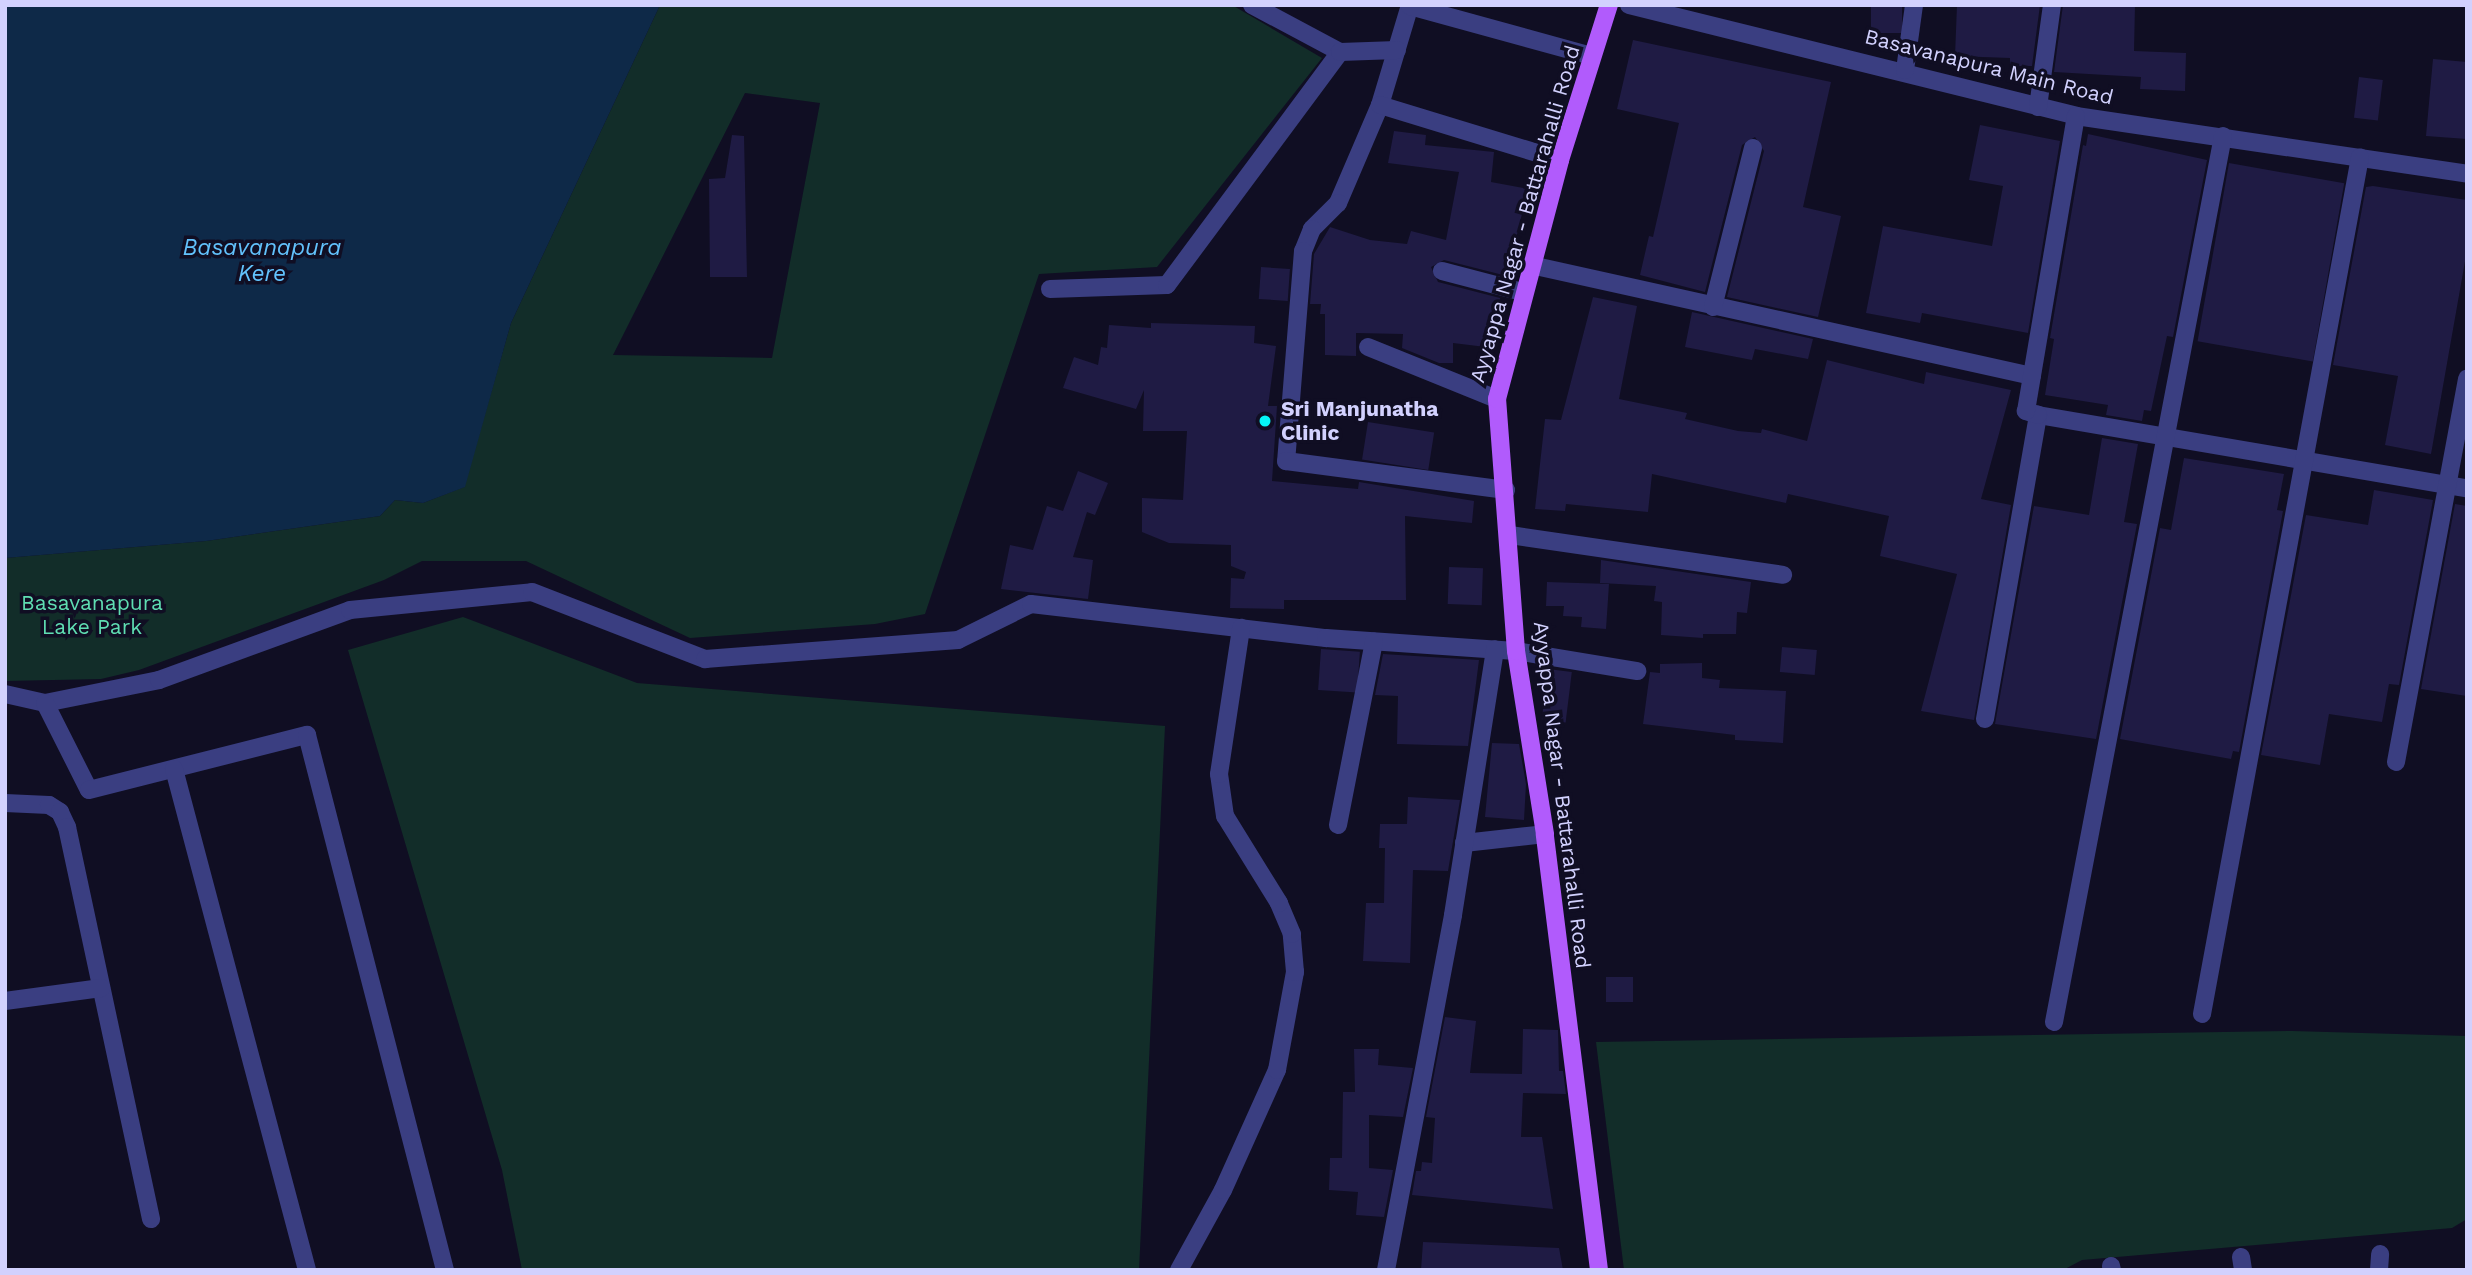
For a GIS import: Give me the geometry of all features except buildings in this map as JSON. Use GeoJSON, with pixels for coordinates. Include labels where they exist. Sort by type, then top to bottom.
{"type":"FeatureCollection","features":[{"type":"Feature","properties":{"kind":"main road","name":"Ayyappa Nagar - Battarahalli Road"},"geometry":{"type":"LineString","coordinates":[[1599,1270],[1545,834],[1516,651],[1510,535],[1497,399],[1522,292],[1609,5]]}},
{"type":"Feature","properties":{"kind":"street"},"geometry":{"type":"LineString","coordinates":[[1252,5],[1340,52],[1397,50]]}},
{"type":"Feature","properties":{"kind":"street","name":"Basavanapura Main Road"},"geometry":{"type":"LineString","coordinates":[[1629,5],[1905,70],[2076,116],[2467,174]]}},
{"type":"Feature","properties":{"kind":"street"},"geometry":{"type":"LineString","coordinates":[[1905,70],[1914,5]]}},
{"type":"Feature","properties":{"kind":"street"},"geometry":{"type":"LineString","coordinates":[[2038,107],[2052,5]]}},
{"type":"Feature","properties":{"kind":"street"},"geometry":{"type":"LineString","coordinates":[[1506,490],[1286,461],[1303,251],[1312,229],[1338,203],[1380,105],[1410,6],[1592,57]]}},
{"type":"Feature","properties":{"kind":"street"},"geometry":{"type":"LineString","coordinates":[[1050,289],[1167,285],[1340,52]]}},
{"type":"Feature","properties":{"kind":"street"},"geometry":{"type":"LineString","coordinates":[[1380,105],[1560,160]]}},
{"type":"Feature","properties":{"kind":"street"},"geometry":{"type":"LineString","coordinates":[[2076,116],[2026,411],[2165,439],[2467,488]]}},
{"type":"Feature","properties":{"kind":"street"},"geometry":{"type":"LineString","coordinates":[[2054,1022],[2222,136]]}},
{"type":"Feature","properties":{"kind":"street"},"geometry":{"type":"LineString","coordinates":[[1713,307],[1753,148]]}},
{"type":"Feature","properties":{"kind":"street"},"geometry":{"type":"LineString","coordinates":[[2202,1014],[2360,157]]}},
{"type":"Feature","properties":{"kind":"street"},"geometry":{"type":"LineString","coordinates":[[1531,265],[2032,376]]}},
{"type":"Feature","properties":{"kind":"street"},"geometry":{"type":"LineString","coordinates":[[1442,271],[1522,292]]}},
{"type":"Feature","properties":{"kind":"street"},"geometry":{"type":"LineString","coordinates":[[1368,347],[1497,399]]}},
{"type":"Feature","properties":{"kind":"street"},"geometry":{"type":"LineString","coordinates":[[2396,762],[2467,379]]}},
{"type":"Feature","properties":{"kind":"street"},"geometry":{"type":"LineString","coordinates":[[1985,719],[2038,415]]}},
{"type":"Feature","properties":{"kind":"street"},"geometry":{"type":"LineString","coordinates":[[1510,535],[1783,575]]}},
{"type":"Feature","properties":{"kind":"street"},"geometry":{"type":"LineString","coordinates":[[5,694],[45,703],[159,680],[350,610],[531,592],[705,659],[958,640],[1031,604],[1374,641],[1516,651],[1637,671]]}},
{"type":"Feature","properties":{"kind":"street"},"geometry":{"type":"LineString","coordinates":[[1179,1270],[1223,1190],[1277,1070],[1295,972],[1292,934],[1226,816],[1220,784],[1241,628]]}},
{"type":"Feature","properties":{"kind":"street"},"geometry":{"type":"LineString","coordinates":[[1338,825],[1374,641]]}},
{"type":"Feature","properties":{"kind":"street"},"geometry":{"type":"LineString","coordinates":[[1386,1270],[1464,843],[1495,649]]}},
{"type":"Feature","properties":{"kind":"street"},"geometry":{"type":"LineString","coordinates":[[45,703],[89,790],[307,736],[445,1270]]}},
{"type":"Feature","properties":{"kind":"street"},"geometry":{"type":"LineString","coordinates":[[174,769],[307,1270]]}},
{"type":"Feature","properties":{"kind":"street"},"geometry":{"type":"LineString","coordinates":[[5,803],[49,805],[60,812],[67,827],[151,1219]]}},
{"type":"Feature","properties":{"kind":"street"},"geometry":{"type":"LineString","coordinates":[[1464,843],[1545,834]]}},
{"type":"Feature","properties":{"kind":"street"},"geometry":{"type":"LineString","coordinates":[[5,1001],[102,988]]}},
{"type":"Feature","properties":{"kind":"green space","name":"Basavanapura Lake Park"},"geometry":{"type":"Polygon","coordinates":[[[660,5],[1232,5],[1322,58],[1157,267],[1039,274],[925,614],[875,624],[690,638],[526,561],[422,561],[384,580],[139,670],[101,679],[5,681],[5,558],[206,541],[380,516],[395,500],[423,503],[464,487],[511,323],[660,5]],[[745,93],[613,355],[772,358],[820,103],[745,93]]]}},
{"type":"Feature","properties":{"kind":"green space"},"geometry":{"type":"Polygon","coordinates":[[[463,617],[637,683],[1165,726],[1139,1270],[522,1270],[502,1170],[348,650],[463,617]]]}},
{"type":"Feature","properties":{"kind":"green space"},"geometry":{"type":"Polygon","coordinates":[[[2292,1031],[2467,1036],[2467,1219],[2452,1228],[2082,1260],[2063,1270],[1624,1270],[1596,1042],[2292,1031]]]}},
{"type":"Feature","properties":{"kind":"water","name":"Basavanapura Kere"},"geometry":{"type":"Polygon","coordinates":[[[5,5],[660,5],[511,323],[465,487],[423,503],[395,500],[380,516],[206,541],[5,558],[5,5]]]}},
{"type":"Feature","properties":{"kind":"place","name":"Sri Manjunatha Clinic"},"geometry":{"type":"Point","coordinates":[1265,421]}}]}
